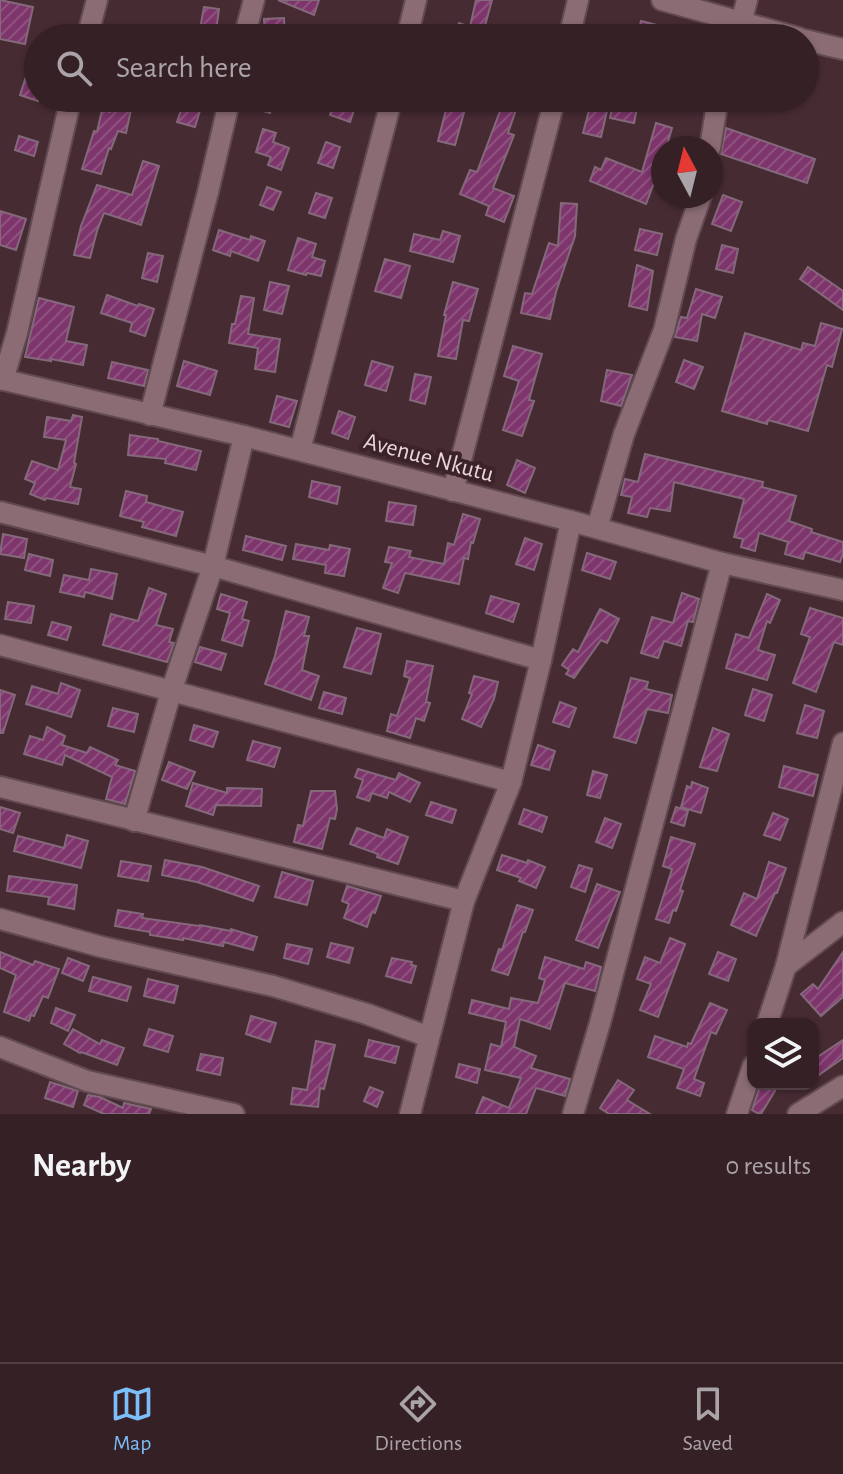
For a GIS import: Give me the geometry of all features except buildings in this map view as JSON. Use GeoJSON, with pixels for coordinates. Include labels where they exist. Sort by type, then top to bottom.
{"type":"FeatureCollection","features":[{"type":"Feature","properties":{"kind":"street"},"geometry":{"type":"LineString","coordinates":[[91,24],[97,0]]}},
{"type":"Feature","properties":{"kind":"street"},"geometry":{"type":"LineString","coordinates":[[248,24],[254,0]]}},
{"type":"Feature","properties":{"kind":"street"},"geometry":{"type":"LineString","coordinates":[[410,24],[416,0]]}},
{"type":"Feature","properties":{"kind":"street"},"geometry":{"type":"LineString","coordinates":[[572,24],[578,0]]}},
{"type":"Feature","properties":{"kind":"street"},"geometry":{"type":"LineString","coordinates":[[662,0],[722,24]]}},
{"type":"Feature","properties":{"kind":"street"},"geometry":{"type":"LineString","coordinates":[[741,24],[747,0]]}},
{"type":"Feature","properties":{"kind":"street"},"geometry":{"type":"LineString","coordinates":[[819,43],[843,49]]}},
{"type":"Feature","properties":{"kind":"street"},"geometry":{"type":"LineString","coordinates":[[1,380],[17,333],[68,112]]}},
{"type":"Feature","properties":{"kind":"street"},"geometry":{"type":"LineString","coordinates":[[150,415],[227,112]]}},
{"type":"Feature","properties":{"kind":"street"},"geometry":{"type":"LineString","coordinates":[[300,450],[388,112]]}},
{"type":"Feature","properties":{"kind":"street"},"geometry":{"type":"LineString","coordinates":[[453,491],[551,112]]}},
{"type":"Feature","properties":{"kind":"street"},"geometry":{"type":"LineString","coordinates":[[712,136],[716,112]]}},
{"type":"Feature","properties":{"kind":"street"},"geometry":{"type":"LineString","coordinates":[[597,528],[624,434],[664,330],[697,208]]}},
{"type":"Feature","properties":{"kind":"street","name":"Avenue Nkutu"},"geometry":{"type":"LineString","coordinates":[[1,380],[244,436],[722,563],[843,590]]}},
{"type":"Feature","properties":{"kind":"street"},"geometry":{"type":"LineString","coordinates":[[134,821],[171,692],[213,566],[244,436]]}},
{"type":"Feature","properties":{"kind":"street"},"geometry":{"type":"LineString","coordinates":[[0,512],[213,566],[541,660]]}},
{"type":"Feature","properties":{"kind":"street"},"geometry":{"type":"LineString","coordinates":[[410,1114],[464,901],[511,782],[571,521]]}},
{"type":"Feature","properties":{"kind":"street"},"geometry":{"type":"LineString","coordinates":[[573,1114],[722,563]]}},
{"type":"Feature","properties":{"kind":"street"},"geometry":{"type":"LineString","coordinates":[[0,645],[511,782]]}},
{"type":"Feature","properties":{"kind":"street"},"geometry":{"type":"LineString","coordinates":[[769,1018],[786,966],[843,743]]}},
{"type":"Feature","properties":{"kind":"street"},"geometry":{"type":"LineString","coordinates":[[0,787],[464,901]]}},
{"type":"Feature","properties":{"kind":"street"},"geometry":{"type":"LineString","coordinates":[[0,919],[102,947],[273,986],[367,1014],[429,1037]]}},
{"type":"Feature","properties":{"kind":"street"},"geometry":{"type":"LineString","coordinates":[[786,966],[843,922]]}},
{"type":"Feature","properties":{"kind":"street"},"geometry":{"type":"LineString","coordinates":[[0,1047],[87,1081],[234,1114]]}},
{"type":"Feature","properties":{"kind":"street"},"geometry":{"type":"LineString","coordinates":[[737,1114],[747,1084]]}},
{"type":"Feature","properties":{"kind":"street"},"geometry":{"type":"LineString","coordinates":[[798,1114],[843,1086]]}}]}
